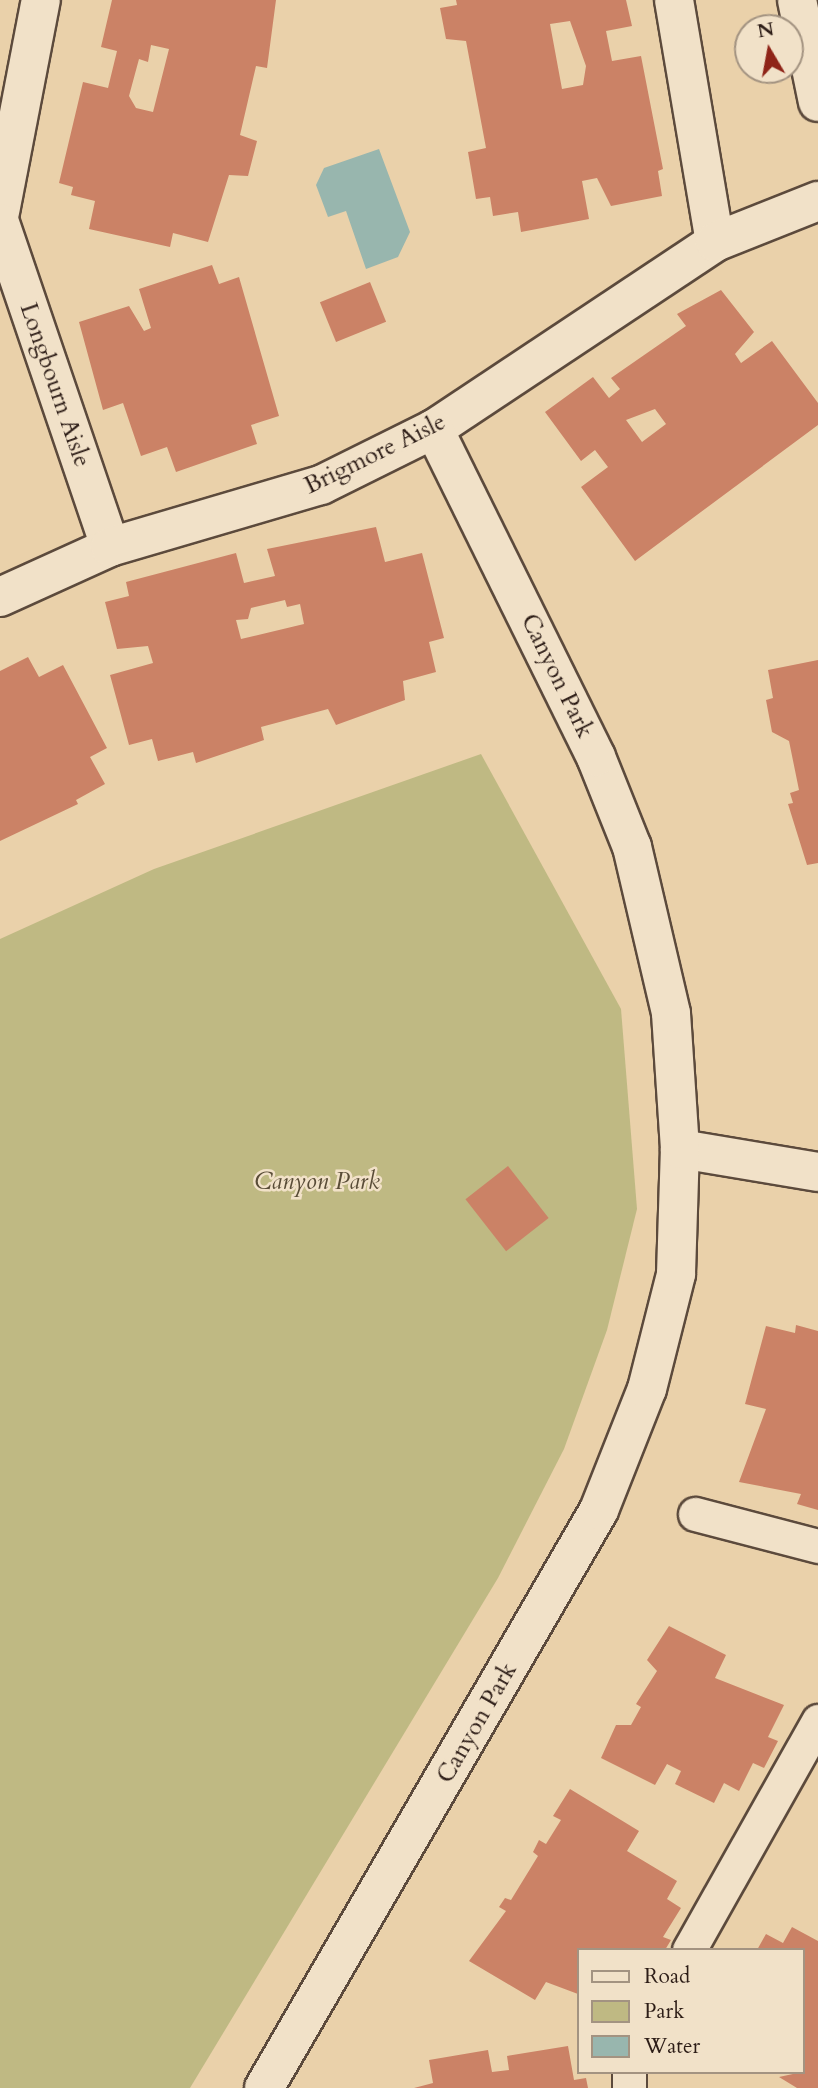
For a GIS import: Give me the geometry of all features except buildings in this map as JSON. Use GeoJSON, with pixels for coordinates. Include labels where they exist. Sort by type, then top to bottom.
{"type":"FeatureCollection","features":[{"type":"Feature","properties":{"kind":"street"},"geometry":{"type":"LineString","coordinates":[[0,212],[41,0]]}},
{"type":"Feature","properties":{"kind":"street"},"geometry":{"type":"LineString","coordinates":[[674,0],[715,242]]}},
{"type":"Feature","properties":{"kind":"street"},"geometry":{"type":"LineString","coordinates":[[797,0],[818,102]]}},
{"type":"Feature","properties":{"kind":"street","name":"Brigmore Aisle"},"geometry":{"type":"LineString","coordinates":[[0,597],[110,547],[321,485],[435,429],[715,242],[818,201]]}},
{"type":"Feature","properties":{"kind":"street","name":"Longbourn Aisle"},"geometry":{"type":"LineString","coordinates":[[0,223],[110,547]]}},
{"type":"Feature","properties":{"kind":"street","name":"Canyon Park"},"geometry":{"type":"LineString","coordinates":[[264,2088],[599,1510],[647,1389],[676,1274],[680,1149],[671,1013],[632,847],[590,745],[435,429]]}},
{"type":"Feature","properties":{"kind":"street"},"geometry":{"type":"LineString","coordinates":[[680,1149],[818,1172]]}},
{"type":"Feature","properties":{"kind":"lane"},"geometry":{"type":"LineString","coordinates":[[695,1514],[818,1546]]}},
{"type":"Feature","properties":{"kind":"lane"},"geometry":{"type":"LineString","coordinates":[[690,1948],[818,1721]]}},
{"type":"Feature","properties":{"kind":"green space","name":"Canyon Park"},"geometry":{"type":"Polygon","coordinates":[[[481,754],[621,1009],[637,1209],[607,1330],[564,1449],[498,1578],[190,2088],[0,2088],[0,939],[154,869],[481,754]]]}},
{"type":"Feature","properties":{"kind":"water"},"geometry":{"type":"Polygon","coordinates":[[[379,149],[410,232],[398,257],[366,269],[346,211],[328,217],[316,185],[324,168],[379,149]]]}}]}
